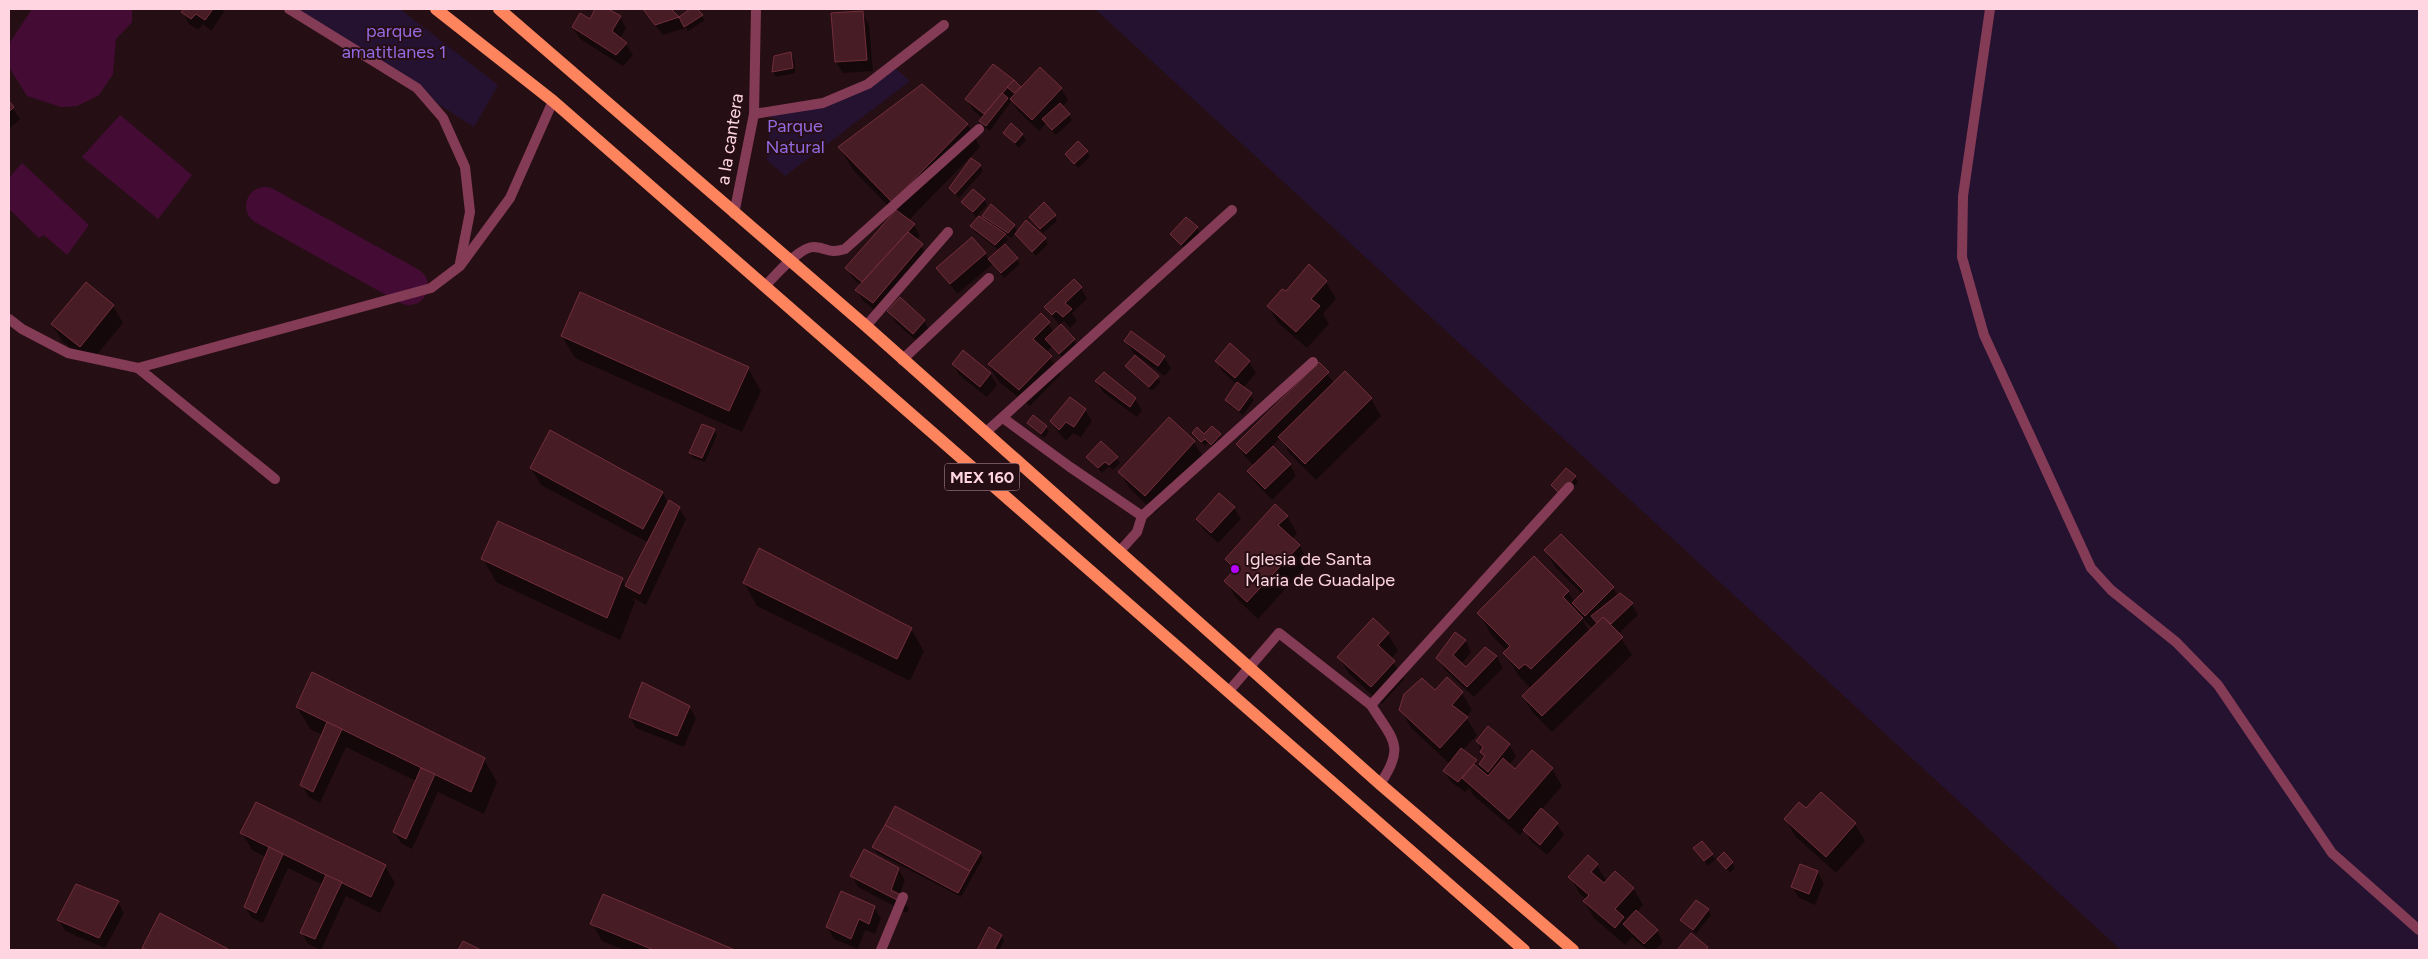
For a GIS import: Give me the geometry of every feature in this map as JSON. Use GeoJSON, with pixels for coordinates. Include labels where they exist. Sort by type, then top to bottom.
{"type":"FeatureCollection","features":[{"type":"Feature","properties":{"kind":"main road","name":"MEX 160"},"geometry":{"type":"LineString","coordinates":[[436,9],[553,101],[1524,950]]}},
{"type":"Feature","properties":{"kind":"main road","name":"MEX 160"},"geometry":{"type":"LineString","coordinates":[[500,9],[734,214],[866,326],[1380,784],[1573,950]]}},
{"type":"Feature","properties":{"kind":"street"},"geometry":{"type":"LineString","coordinates":[[289,9],[417,88],[443,118],[465,167],[470,212],[460,266]]}},
{"type":"Feature","properties":{"kind":"street","name":"a la cantera"},"geometry":{"type":"LineString","coordinates":[[734,214],[754,114],[756,9]]}},
{"type":"Feature","properties":{"kind":"street"},"geometry":{"type":"LineString","coordinates":[[1990,9],[1963,196],[1962,257],[1984,335],[2091,568],[2111,590],[2176,642],[2218,685],[2332,852],[2419,930]]}},
{"type":"Feature","properties":{"kind":"street"},"geometry":{"type":"LineString","coordinates":[[754,114],[823,103],[868,84],[944,25]]}},
{"type":"Feature","properties":{"kind":"street"},"geometry":{"type":"LineString","coordinates":[[138,368],[431,288],[460,266],[510,198],[553,101]]}},
{"type":"Feature","properties":{"kind":"street"},"geometry":{"type":"LineString","coordinates":[[765,286],[804,249],[813,247],[834,252],[845,249],[979,129]]}},
{"type":"Feature","properties":{"kind":"street"},"geometry":{"type":"LineString","coordinates":[[985,432],[1003,418],[1232,210]]}},
{"type":"Feature","properties":{"kind":"street"},"geometry":{"type":"LineString","coordinates":[[866,326],[948,232]]}},
{"type":"Feature","properties":{"kind":"street"},"geometry":{"type":"LineString","coordinates":[[902,360],[990,278]]}},
{"type":"Feature","properties":{"kind":"street"},"geometry":{"type":"LineString","coordinates":[[9,319],[22,329],[68,353],[138,368],[275,479]]}},
{"type":"Feature","properties":{"kind":"street"},"geometry":{"type":"LineString","coordinates":[[1119,552],[1137,532],[1142,516],[1313,362]]}},
{"type":"Feature","properties":{"kind":"street"},"geometry":{"type":"LineString","coordinates":[[1003,418],[1142,516]]}},
{"type":"Feature","properties":{"kind":"street"},"geometry":{"type":"LineString","coordinates":[[1371,706],[1569,487]]}},
{"type":"Feature","properties":{"kind":"street"},"geometry":{"type":"LineString","coordinates":[[1228,692],[1251,669],[1279,634],[1371,706],[1395,744],[1392,766],[1380,784]]}},
{"type":"Feature","properties":{"kind":"street"},"geometry":{"type":"LineString","coordinates":[[881,950],[904,898]]}},
{"type":"Feature","properties":{"kind":"green space","name":"parque amatitlanes 1"},"geometry":{"type":"Polygon","coordinates":[[[291,9],[400,9],[498,85],[474,127],[291,9]]]}},
{"type":"Feature","properties":{"kind":"green space"},"geometry":{"type":"Polygon","coordinates":[[[1095,9],[2419,9],[2419,950],[2121,950],[1095,9]]]}},
{"type":"Feature","properties":{"kind":"green space","name":"Parque Natural"},"geometry":{"type":"Polygon","coordinates":[[[894,67],[910,81],[785,176],[767,160],[771,113],[825,107],[894,67]]]}},
{"type":"Feature","properties":{"kind":"shaded area"},"geometry":{"type":"Polygon","coordinates":[[[32,9],[132,9],[132,22],[116,39],[113,74],[99,95],[77,106],[61,107],[27,96],[9,67],[9,44],[32,9]]]}},
{"type":"Feature","properties":{"kind":"shaded area"},"geometry":{"type":"Polygon","coordinates":[[[120,115],[192,175],[158,219],[82,157],[120,115]]]}},
{"type":"Feature","properties":{"kind":"shaded area"},"geometry":{"type":"Polygon","coordinates":[[[22,163],[89,225],[67,255],[44,235],[39,238],[9,209],[9,178],[22,163]]]}},
{"type":"Feature","properties":{"kind":"building"},"geometry":{"type":"Polygon","coordinates":[[[184,9],[213,9],[205,20],[196,14],[191,19],[181,12],[184,9]]]}},
{"type":"Feature","properties":{"kind":"building"},"geometry":{"type":"Polygon","coordinates":[[[595,9],[608,9],[621,16],[612,31],[627,43],[616,55],[572,27],[580,13],[590,19],[595,9]]]}},
{"type":"Feature","properties":{"kind":"building"},"geometry":{"type":"Polygon","coordinates":[[[643,9],[671,9],[679,17],[655,25],[643,9]]]}},
{"type":"Feature","properties":{"kind":"building"},"geometry":{"type":"Polygon","coordinates":[[[690,9],[697,9],[703,15],[684,27],[679,17],[690,9]]]}},
{"type":"Feature","properties":{"kind":"building"},"geometry":{"type":"Polygon","coordinates":[[[863,11],[867,60],[835,62],[831,13],[863,11]]]}},
{"type":"Feature","properties":{"kind":"building"},"geometry":{"type":"Polygon","coordinates":[[[791,52],[793,68],[772,72],[774,56],[791,52]]]}},
{"type":"Feature","properties":{"kind":"building"},"geometry":{"type":"Polygon","coordinates":[[[993,64],[1014,80],[984,114],[965,99],[993,64]]]}},
{"type":"Feature","properties":{"kind":"building"},"geometry":{"type":"Polygon","coordinates":[[[1040,67],[1062,88],[1032,120],[1010,99],[1040,67]]]}},
{"type":"Feature","properties":{"kind":"building"},"geometry":{"type":"Polygon","coordinates":[[[1014,80],[1021,87],[1014,93],[1007,87],[1014,80]]]}},
{"type":"Feature","properties":{"kind":"building"},"geometry":{"type":"Polygon","coordinates":[[[922,84],[968,124],[892,202],[838,147],[922,84]]]}},
{"type":"Feature","properties":{"kind":"building"},"geometry":{"type":"Polygon","coordinates":[[[1002,93],[1008,98],[986,126],[979,121],[1002,93]]]}},
{"type":"Feature","properties":{"kind":"building"},"geometry":{"type":"Polygon","coordinates":[[[9,101],[14,107],[9,112],[9,101]]]}},
{"type":"Feature","properties":{"kind":"building"},"geometry":{"type":"Polygon","coordinates":[[[1060,103],[1070,114],[1052,130],[1042,119],[1060,103]]]}},
{"type":"Feature","properties":{"kind":"building"},"geometry":{"type":"Polygon","coordinates":[[[1011,123],[1023,134],[1015,143],[1003,133],[1011,123]]]}},
{"type":"Feature","properties":{"kind":"building"},"geometry":{"type":"Polygon","coordinates":[[[1078,141],[1088,151],[1074,164],[1065,154],[1078,141]]]}},
{"type":"Feature","properties":{"kind":"building"},"geometry":{"type":"Polygon","coordinates":[[[971,158],[981,165],[955,194],[949,188],[971,158]]]}},
{"type":"Feature","properties":{"kind":"building"},"geometry":{"type":"Polygon","coordinates":[[[973,189],[985,199],[973,212],[961,202],[973,189]]]}},
{"type":"Feature","properties":{"kind":"building"},"geometry":{"type":"Polygon","coordinates":[[[1044,202],[1056,215],[1040,229],[1029,217],[1044,202]]]}},
{"type":"Feature","properties":{"kind":"building"},"geometry":{"type":"Polygon","coordinates":[[[991,204],[1015,225],[1008,233],[982,216],[991,204]]]}},
{"type":"Feature","properties":{"kind":"building"},"geometry":{"type":"Polygon","coordinates":[[[896,210],[915,224],[862,282],[845,268],[896,210]]]}},
{"type":"Feature","properties":{"kind":"building"},"geometry":{"type":"Polygon","coordinates":[[[979,216],[1006,234],[995,245],[970,226],[979,216]]]}},
{"type":"Feature","properties":{"kind":"building"},"geometry":{"type":"Polygon","coordinates":[[[1186,217],[1198,227],[1181,245],[1170,234],[1186,217]]]}},
{"type":"Feature","properties":{"kind":"building"},"geometry":{"type":"Polygon","coordinates":[[[1026,220],[1046,238],[1032,252],[1015,234],[1026,220]]]}},
{"type":"Feature","properties":{"kind":"building"},"geometry":{"type":"Polygon","coordinates":[[[908,232],[923,244],[873,303],[855,290],[908,232]]]}},
{"type":"Feature","properties":{"kind":"building"},"geometry":{"type":"Polygon","coordinates":[[[972,237],[986,253],[950,284],[936,268],[972,237]]]}},
{"type":"Feature","properties":{"kind":"building"},"geometry":{"type":"Polygon","coordinates":[[[1005,244],[1018,258],[1001,273],[988,259],[1005,244]]]}},
{"type":"Feature","properties":{"kind":"building"},"geometry":{"type":"Polygon","coordinates":[[[1309,264],[1327,281],[1311,299],[1320,306],[1296,332],[1267,306],[1282,289],[1286,291],[1309,264]]]}},
{"type":"Feature","properties":{"kind":"building"},"geometry":{"type":"Polygon","coordinates":[[[1074,279],[1082,287],[1065,303],[1072,309],[1063,317],[1056,311],[1052,315],[1044,307],[1074,279]]]}},
{"type":"Feature","properties":{"kind":"building"},"geometry":{"type":"Polygon","coordinates":[[[86,282],[114,305],[80,347],[51,324],[86,282]]]}},
{"type":"Feature","properties":{"kind":"building"},"geometry":{"type":"Polygon","coordinates":[[[580,292],[749,367],[729,411],[561,336],[580,292]]]}},
{"type":"Feature","properties":{"kind":"building"},"geometry":{"type":"Polygon","coordinates":[[[900,297],[925,320],[913,334],[887,311],[900,297]]]}},
{"type":"Feature","properties":{"kind":"building"},"geometry":{"type":"Polygon","coordinates":[[[1041,313],[1050,322],[1033,339],[1052,356],[1019,390],[988,364],[1041,313]]]}},
{"type":"Feature","properties":{"kind":"building"},"geometry":{"type":"Polygon","coordinates":[[[1061,324],[1075,339],[1059,354],[1045,339],[1061,324]]]}},
{"type":"Feature","properties":{"kind":"building"},"geometry":{"type":"Polygon","coordinates":[[[1131,331],[1165,356],[1158,366],[1124,341],[1131,331]]]}},
{"type":"Feature","properties":{"kind":"building"},"geometry":{"type":"Polygon","coordinates":[[[1230,343],[1250,361],[1235,378],[1215,361],[1230,343]]]}},
{"type":"Feature","properties":{"kind":"building"},"geometry":{"type":"Polygon","coordinates":[[[963,350],[991,373],[980,387],[952,364],[963,350]]]}},
{"type":"Feature","properties":{"kind":"building"},"geometry":{"type":"Polygon","coordinates":[[[1135,355],[1159,376],[1149,387],[1125,366],[1135,355]]]}},
{"type":"Feature","properties":{"kind":"building"},"geometry":{"type":"Polygon","coordinates":[[[1319,362],[1329,372],[1246,454],[1236,444],[1319,362]]]}},
{"type":"Feature","properties":{"kind":"building"},"geometry":{"type":"Polygon","coordinates":[[[1345,371],[1372,398],[1305,464],[1278,437],[1345,371]]]}},
{"type":"Feature","properties":{"kind":"building"},"geometry":{"type":"Polygon","coordinates":[[[1104,372],[1136,398],[1130,407],[1095,381],[1104,372]]]}},
{"type":"Feature","properties":{"kind":"building"},"geometry":{"type":"Polygon","coordinates":[[[1237,382],[1252,393],[1239,411],[1225,400],[1237,382]]]}},
{"type":"Feature","properties":{"kind":"building"},"geometry":{"type":"Polygon","coordinates":[[[1070,397],[1086,409],[1074,427],[1066,422],[1059,430],[1050,421],[1070,397]]]}},
{"type":"Feature","properties":{"kind":"building"},"geometry":{"type":"Polygon","coordinates":[[[1033,415],[1047,426],[1041,434],[1027,423],[1033,415]]]}},
{"type":"Feature","properties":{"kind":"building"},"geometry":{"type":"Polygon","coordinates":[[[1169,417],[1195,441],[1145,496],[1118,472],[1169,417]]]}},
{"type":"Feature","properties":{"kind":"building"},"geometry":{"type":"Polygon","coordinates":[[[702,424],[715,429],[702,458],[689,453],[702,424]]]}},
{"type":"Feature","properties":{"kind":"building"},"geometry":{"type":"Polygon","coordinates":[[[1212,426],[1221,434],[1211,445],[1205,439],[1201,442],[1192,433],[1197,427],[1204,434],[1212,426]]]}},
{"type":"Feature","properties":{"kind":"building"},"geometry":{"type":"Polygon","coordinates":[[[550,430],[663,492],[643,529],[530,468],[550,430]]]}},
{"type":"Feature","properties":{"kind":"building"},"geometry":{"type":"Polygon","coordinates":[[[1101,441],[1118,457],[1109,465],[1105,462],[1098,468],[1086,457],[1101,441]]]}},
{"type":"Feature","properties":{"kind":"building"},"geometry":{"type":"Polygon","coordinates":[[[1273,446],[1291,464],[1265,489],[1247,471],[1273,446]]]}},
{"type":"Feature","properties":{"kind":"building"},"geometry":{"type":"Polygon","coordinates":[[[1566,468],[1576,476],[1560,494],[1551,485],[1566,468]]]}},
{"type":"Feature","properties":{"kind":"building"},"geometry":{"type":"Polygon","coordinates":[[[1219,493],[1235,507],[1211,533],[1196,519],[1219,493]]]}},
{"type":"Feature","properties":{"kind":"building"},"geometry":{"type":"Polygon","coordinates":[[[669,500],[680,507],[640,594],[625,586],[669,500]]]}},
{"type":"Feature","properties":{"kind":"building"},"geometry":{"type":"Polygon","coordinates":[[[1275,504],[1288,516],[1278,525],[1300,545],[1247,602],[1224,581],[1235,569],[1225,559],[1275,504]]]}},
{"type":"Feature","properties":{"kind":"building"},"geometry":{"type":"Polygon","coordinates":[[[498,521],[623,578],[607,618],[481,559],[498,521]]]}},
{"type":"Feature","properties":{"kind":"building"},"geometry":{"type":"Polygon","coordinates":[[[1561,534],[1614,587],[1585,616],[1572,603],[1584,591],[1544,550],[1561,534]]]}},
{"type":"Feature","properties":{"kind":"building"},"geometry":{"type":"Polygon","coordinates":[[[759,548],[912,628],[897,659],[743,583],[759,548]]]}},
{"type":"Feature","properties":{"kind":"building"},"geometry":{"type":"Polygon","coordinates":[[[1534,556],[1569,591],[1563,597],[1583,618],[1531,669],[1525,664],[1519,669],[1503,653],[1510,646],[1477,613],[1534,556]]]}},
{"type":"Feature","properties":{"kind":"building"},"geometry":{"type":"Polygon","coordinates":[[[1620,593],[1633,603],[1611,624],[1603,617],[1597,623],[1591,616],[1620,593]]]}},
{"type":"Feature","properties":{"kind":"building"},"geometry":{"type":"Polygon","coordinates":[[[1603,617],[1623,637],[1542,716],[1522,696],[1603,617]]]}},
{"type":"Feature","properties":{"kind":"building"},"geometry":{"type":"Polygon","coordinates":[[[1373,618],[1389,633],[1378,645],[1395,661],[1371,687],[1337,657],[1373,618]]]}},
{"type":"Feature","properties":{"kind":"building"},"geometry":{"type":"Polygon","coordinates":[[[1455,632],[1466,640],[1453,655],[1466,667],[1485,647],[1497,656],[1467,687],[1436,658],[1455,632]]]}},
{"type":"Feature","properties":{"kind":"building"},"geometry":{"type":"Polygon","coordinates":[[[312,672],[485,758],[471,792],[296,707],[312,672]]]}},
{"type":"Feature","properties":{"kind":"building"},"geometry":{"type":"Polygon","coordinates":[[[1447,677],[1463,692],[1452,705],[1468,717],[1440,748],[1399,710],[1404,694],[1422,678],[1435,690],[1447,677]]]}},
{"type":"Feature","properties":{"kind":"building"},"geometry":{"type":"Polygon","coordinates":[[[642,682],[690,706],[677,736],[629,717],[642,682]]]}},
{"type":"Feature","properties":{"kind":"building"},"geometry":{"type":"Polygon","coordinates":[[[327,722],[342,729],[313,792],[300,785],[327,722]]]}},
{"type":"Feature","properties":{"kind":"building"},"geometry":{"type":"Polygon","coordinates":[[[1488,726],[1510,744],[1488,772],[1479,764],[1485,756],[1480,752],[1483,747],[1476,741],[1488,726]]]}},
{"type":"Feature","properties":{"kind":"building"},"geometry":{"type":"Polygon","coordinates":[[[1461,748],[1477,760],[1458,782],[1443,771],[1461,748]]]}},
{"type":"Feature","properties":{"kind":"building"},"geometry":{"type":"Polygon","coordinates":[[[1532,750],[1553,768],[1509,819],[1462,778],[1474,764],[1488,776],[1503,758],[1515,769],[1532,750]]]}},
{"type":"Feature","properties":{"kind":"building"},"geometry":{"type":"Polygon","coordinates":[[[421,768],[435,774],[406,839],[393,832],[421,768]]]}},
{"type":"Feature","properties":{"kind":"building"},"geometry":{"type":"Polygon","coordinates":[[[1821,792],[1856,823],[1826,857],[1784,819],[1799,802],[1806,808],[1821,792]]]}},
{"type":"Feature","properties":{"kind":"building"},"geometry":{"type":"Polygon","coordinates":[[[256,802],[386,865],[371,897],[240,833],[256,802]]]}},
{"type":"Feature","properties":{"kind":"building"},"geometry":{"type":"Polygon","coordinates":[[[895,806],[981,852],[970,871],[885,825],[895,806]]]}},
{"type":"Feature","properties":{"kind":"building"},"geometry":{"type":"Polygon","coordinates":[[[1541,808],[1558,823],[1540,845],[1523,830],[1541,808]]]}},
{"type":"Feature","properties":{"kind":"building"},"geometry":{"type":"Polygon","coordinates":[[[885,825],[970,871],[958,893],[872,847],[885,825]]]}},
{"type":"Feature","properties":{"kind":"building"},"geometry":{"type":"Polygon","coordinates":[[[1702,841],[1713,854],[1704,861],[1693,848],[1702,841]]]}},
{"type":"Feature","properties":{"kind":"building"},"geometry":{"type":"Polygon","coordinates":[[[269,847],[283,854],[256,913],[244,907],[269,847]]]}},
{"type":"Feature","properties":{"kind":"building"},"geometry":{"type":"Polygon","coordinates":[[[864,849],[899,868],[891,890],[903,896],[901,902],[850,876],[864,849]]]}},
{"type":"Feature","properties":{"kind":"building"},"geometry":{"type":"Polygon","coordinates":[[[1724,852],[1733,862],[1726,869],[1717,859],[1724,852]]]}},
{"type":"Feature","properties":{"kind":"building"},"geometry":{"type":"Polygon","coordinates":[[[1588,855],[1598,864],[1591,872],[1604,883],[1615,871],[1634,888],[1615,909],[1624,917],[1615,928],[1583,901],[1589,895],[1568,877],[1588,855]]]}},
{"type":"Feature","properties":{"kind":"building"},"geometry":{"type":"Polygon","coordinates":[[[1800,864],[1818,871],[1809,894],[1791,887],[1800,864]]]}},
{"type":"Feature","properties":{"kind":"building"},"geometry":{"type":"Polygon","coordinates":[[[326,875],[342,882],[315,939],[300,933],[326,875]]]}},
{"type":"Feature","properties":{"kind":"building"},"geometry":{"type":"Polygon","coordinates":[[[76,884],[119,901],[99,938],[57,920],[76,884]]]}},
{"type":"Feature","properties":{"kind":"building"},"geometry":{"type":"Polygon","coordinates":[[[841,891],[875,906],[869,924],[859,919],[851,939],[826,927],[841,891]]]}},
{"type":"Feature","properties":{"kind":"building"},"geometry":{"type":"Polygon","coordinates":[[[603,894],[735,950],[654,950],[590,924],[603,894]]]}},
{"type":"Feature","properties":{"kind":"building"},"geometry":{"type":"Polygon","coordinates":[[[1696,900],[1709,909],[1693,930],[1680,920],[1696,900]]]}},
{"type":"Feature","properties":{"kind":"building"},"geometry":{"type":"Polygon","coordinates":[[[1636,910],[1658,930],[1644,944],[1623,924],[1636,910]]]}},
{"type":"Feature","properties":{"kind":"building"},"geometry":{"type":"Polygon","coordinates":[[[160,913],[228,950],[148,950],[142,948],[160,913]]]}},
{"type":"Feature","properties":{"kind":"building"},"geometry":{"type":"Polygon","coordinates":[[[989,927],[1002,935],[994,950],[977,950],[989,927]]]}},
{"type":"Feature","properties":{"kind":"building"},"geometry":{"type":"Polygon","coordinates":[[[1691,933],[1708,947],[1706,950],[1677,950],[1691,933]]]}},
{"type":"Feature","properties":{"kind":"building"},"geometry":{"type":"Polygon","coordinates":[[[463,941],[481,950],[458,950],[463,941]]]}},
{"type":"Feature","properties":{"kind":"waterway"},"geometry":{"type":"LineString","coordinates":[[265,206],[409,286]]}},
{"type":"Feature","properties":{"kind":"place","name":"Iglesia de Santa Maria de Guadalpe"},"geometry":{"type":"Point","coordinates":[1235,569]}}]}
